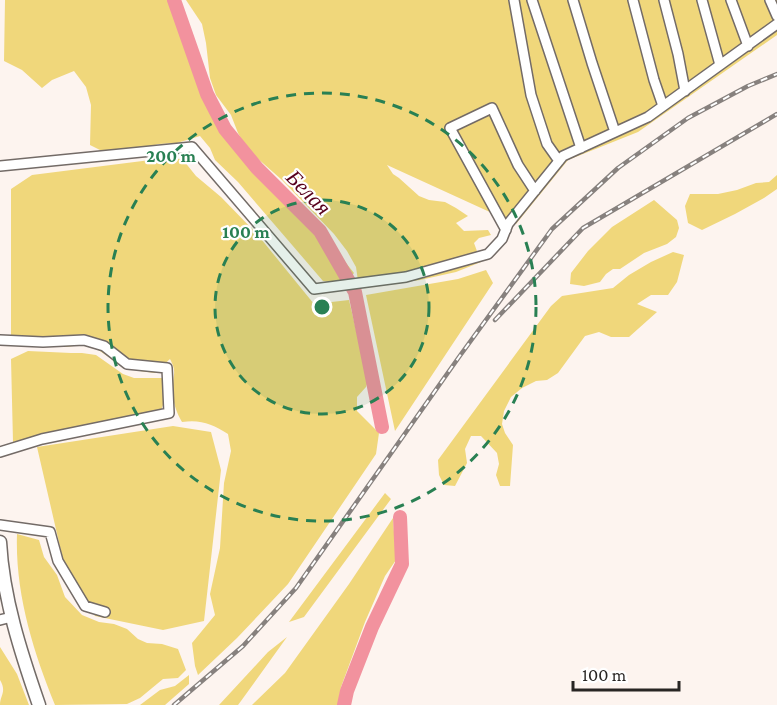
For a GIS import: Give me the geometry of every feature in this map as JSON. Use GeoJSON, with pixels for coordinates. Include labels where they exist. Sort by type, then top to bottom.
{"type":"FeatureCollection","features":[{"type":"Feature","properties":{"kind":"main road"},"geometry":{"type":"LineString","coordinates":[[0,542],[7,594],[6,618],[39,705]]}},
{"type":"Feature","properties":{"kind":"lane"},"geometry":{"type":"LineString","coordinates":[[514,0],[531,95],[547,144],[559,161]]}},
{"type":"Feature","properties":{"kind":"lane"},"geometry":{"type":"LineString","coordinates":[[532,0],[581,148]]}},
{"type":"Feature","properties":{"kind":"lane"},"geometry":{"type":"LineString","coordinates":[[573,0],[615,132]]}},
{"type":"Feature","properties":{"kind":"lane"},"geometry":{"type":"LineString","coordinates":[[633,0],[663,106]]}},
{"type":"Feature","properties":{"kind":"lane"},"geometry":{"type":"LineString","coordinates":[[664,0],[685,91]]}},
{"type":"Feature","properties":{"kind":"lane"},"geometry":{"type":"LineString","coordinates":[[702,0],[720,65]]}},
{"type":"Feature","properties":{"kind":"lane"},"geometry":{"type":"LineString","coordinates":[[731,0],[747,46]]}},
{"type":"Feature","properties":{"kind":"lane"},"geometry":{"type":"LineString","coordinates":[[770,0],[777,16]]}},
{"type":"Feature","properties":{"kind":"lane"},"geometry":{"type":"LineString","coordinates":[[0,166],[192,147],[314,289],[406,277],[488,254],[502,239],[508,224],[563,156],[648,117],[777,24]]}},
{"type":"Feature","properties":{"kind":"lane"},"geometry":{"type":"LineString","coordinates":[[506,230],[450,128],[492,108],[518,165],[535,191]]}},
{"type":"Feature","properties":{"kind":"lane"},"geometry":{"type":"LineString","coordinates":[[0,340],[43,342],[84,340],[104,346],[128,364],[167,368],[169,413],[42,439],[0,452]]}},
{"type":"Feature","properties":{"kind":"lane"},"geometry":{"type":"LineString","coordinates":[[0,525],[50,532],[58,561],[85,606],[105,612]]}},
{"type":"Feature","properties":{"kind":"shaded area"},"geometry":{"type":"Polygon","coordinates":[[[5,0],[172,0],[208,100],[227,130],[263,181],[317,227],[354,273],[345,284],[323,281],[238,182],[215,160],[210,148],[200,136],[177,143],[159,144],[129,151],[100,150],[90,145],[91,105],[86,87],[74,71],[52,80],[42,88],[22,70],[4,61],[5,0]]]}},
{"type":"Feature","properties":{"kind":"shaded area"},"geometry":{"type":"Polygon","coordinates":[[[186,0],[777,0],[777,35],[638,132],[568,160],[516,224],[387,165],[393,174],[419,196],[445,202],[468,216],[456,223],[464,231],[488,230],[491,235],[479,238],[474,243],[481,262],[456,272],[420,280],[359,288],[356,267],[334,234],[282,180],[247,149],[231,115],[216,95],[210,78],[202,24],[186,0]]]}},
{"type":"Feature","properties":{"kind":"shaded area"},"geometry":{"type":"Polygon","coordinates":[[[174,157],[184,161],[196,176],[221,197],[257,234],[314,304],[349,300],[368,381],[357,397],[357,411],[379,433],[376,454],[288,584],[198,675],[192,643],[215,615],[210,594],[220,548],[224,483],[231,451],[228,434],[206,423],[182,422],[174,401],[174,370],[170,359],[155,373],[120,365],[97,349],[81,345],[66,347],[11,342],[11,189],[32,175],[174,157]]]}},
{"type":"Feature","properties":{"kind":"shaded area"},"geometry":{"type":"Polygon","coordinates":[[[777,175],[777,189],[735,214],[702,230],[688,223],[685,206],[690,194],[718,194],[737,190],[756,183],[769,182],[777,175]]]}},
{"type":"Feature","properties":{"kind":"shaded area"},"geometry":{"type":"Polygon","coordinates":[[[654,200],[677,220],[679,228],[676,237],[667,244],[644,253],[620,269],[613,269],[600,282],[584,286],[570,284],[571,273],[588,251],[612,227],[654,200]]]}},
{"type":"Feature","properties":{"kind":"shaded area"},"geometry":{"type":"Polygon","coordinates":[[[673,252],[684,255],[677,282],[668,295],[651,295],[637,304],[657,312],[629,337],[611,337],[599,332],[585,336],[558,373],[547,380],[536,381],[522,388],[511,397],[504,411],[502,424],[513,445],[510,486],[500,486],[496,475],[499,464],[497,453],[481,436],[471,436],[465,449],[467,463],[455,486],[444,485],[439,475],[438,460],[551,306],[562,296],[613,288],[629,275],[673,252]]]}},
{"type":"Feature","properties":{"kind":"shaded area"},"geometry":{"type":"Polygon","coordinates":[[[486,270],[493,283],[395,431],[366,295],[458,279],[486,270]]]}},
{"type":"Feature","properties":{"kind":"shaded area"},"geometry":{"type":"Polygon","coordinates":[[[28,351],[96,355],[123,374],[134,378],[163,378],[167,395],[159,415],[120,423],[56,431],[13,442],[11,359],[28,351]]]}},
{"type":"Feature","properties":{"kind":"shaded area"},"geometry":{"type":"Polygon","coordinates":[[[173,426],[211,432],[221,470],[204,621],[163,630],[95,616],[67,577],[37,447],[173,426]]]}},
{"type":"Feature","properties":{"kind":"shaded area"},"geometry":{"type":"Polygon","coordinates":[[[385,493],[391,499],[304,617],[289,622],[385,493]]]}},
{"type":"Feature","properties":{"kind":"shaded area"},"geometry":{"type":"Polygon","coordinates":[[[393,518],[396,560],[385,576],[365,622],[341,687],[338,705],[252,705],[285,673],[393,518]]]}},
{"type":"Feature","properties":{"kind":"shaded area"},"geometry":{"type":"Polygon","coordinates":[[[17,534],[39,540],[44,557],[57,575],[65,597],[82,615],[127,629],[138,639],[147,643],[162,644],[178,649],[186,670],[178,678],[163,679],[140,698],[127,704],[55,705],[33,643],[22,600],[17,534]]]}},
{"type":"Feature","properties":{"kind":"shaded area"},"geometry":{"type":"Polygon","coordinates":[[[287,637],[238,705],[219,705],[268,652],[287,637]]]}},
{"type":"Feature","properties":{"kind":"shaded area"},"geometry":{"type":"Polygon","coordinates":[[[0,647],[17,674],[29,705],[0,705],[3,691],[0,680],[0,647]]]}},
{"type":"Feature","properties":{"kind":"shaded area"},"geometry":{"type":"Polygon","coordinates":[[[189,675],[189,684],[165,705],[140,705],[160,690],[175,686],[189,675]]]}},
{"type":"Feature","properties":{"kind":"waterway","name":"Белая"},"geometry":{"type":"LineString","coordinates":[[174,0],[207,94],[225,129],[257,168],[320,231],[355,292],[382,427]]}},
{"type":"Feature","properties":{"kind":"waterway","name":"Белая"},"geometry":{"type":"LineString","coordinates":[[344,705],[347,691],[372,627],[402,564],[400,517]]}},
{"type":"Feature","properties":{"kind":"railway"},"geometry":{"type":"LineString","coordinates":[[174,705],[243,646],[296,588],[552,229],[618,168],[688,118],[748,86],[777,74]]}},
{"type":"Feature","properties":{"kind":"railway"},"geometry":{"type":"LineString","coordinates":[[495,320],[583,228],[777,114]]}}]}
